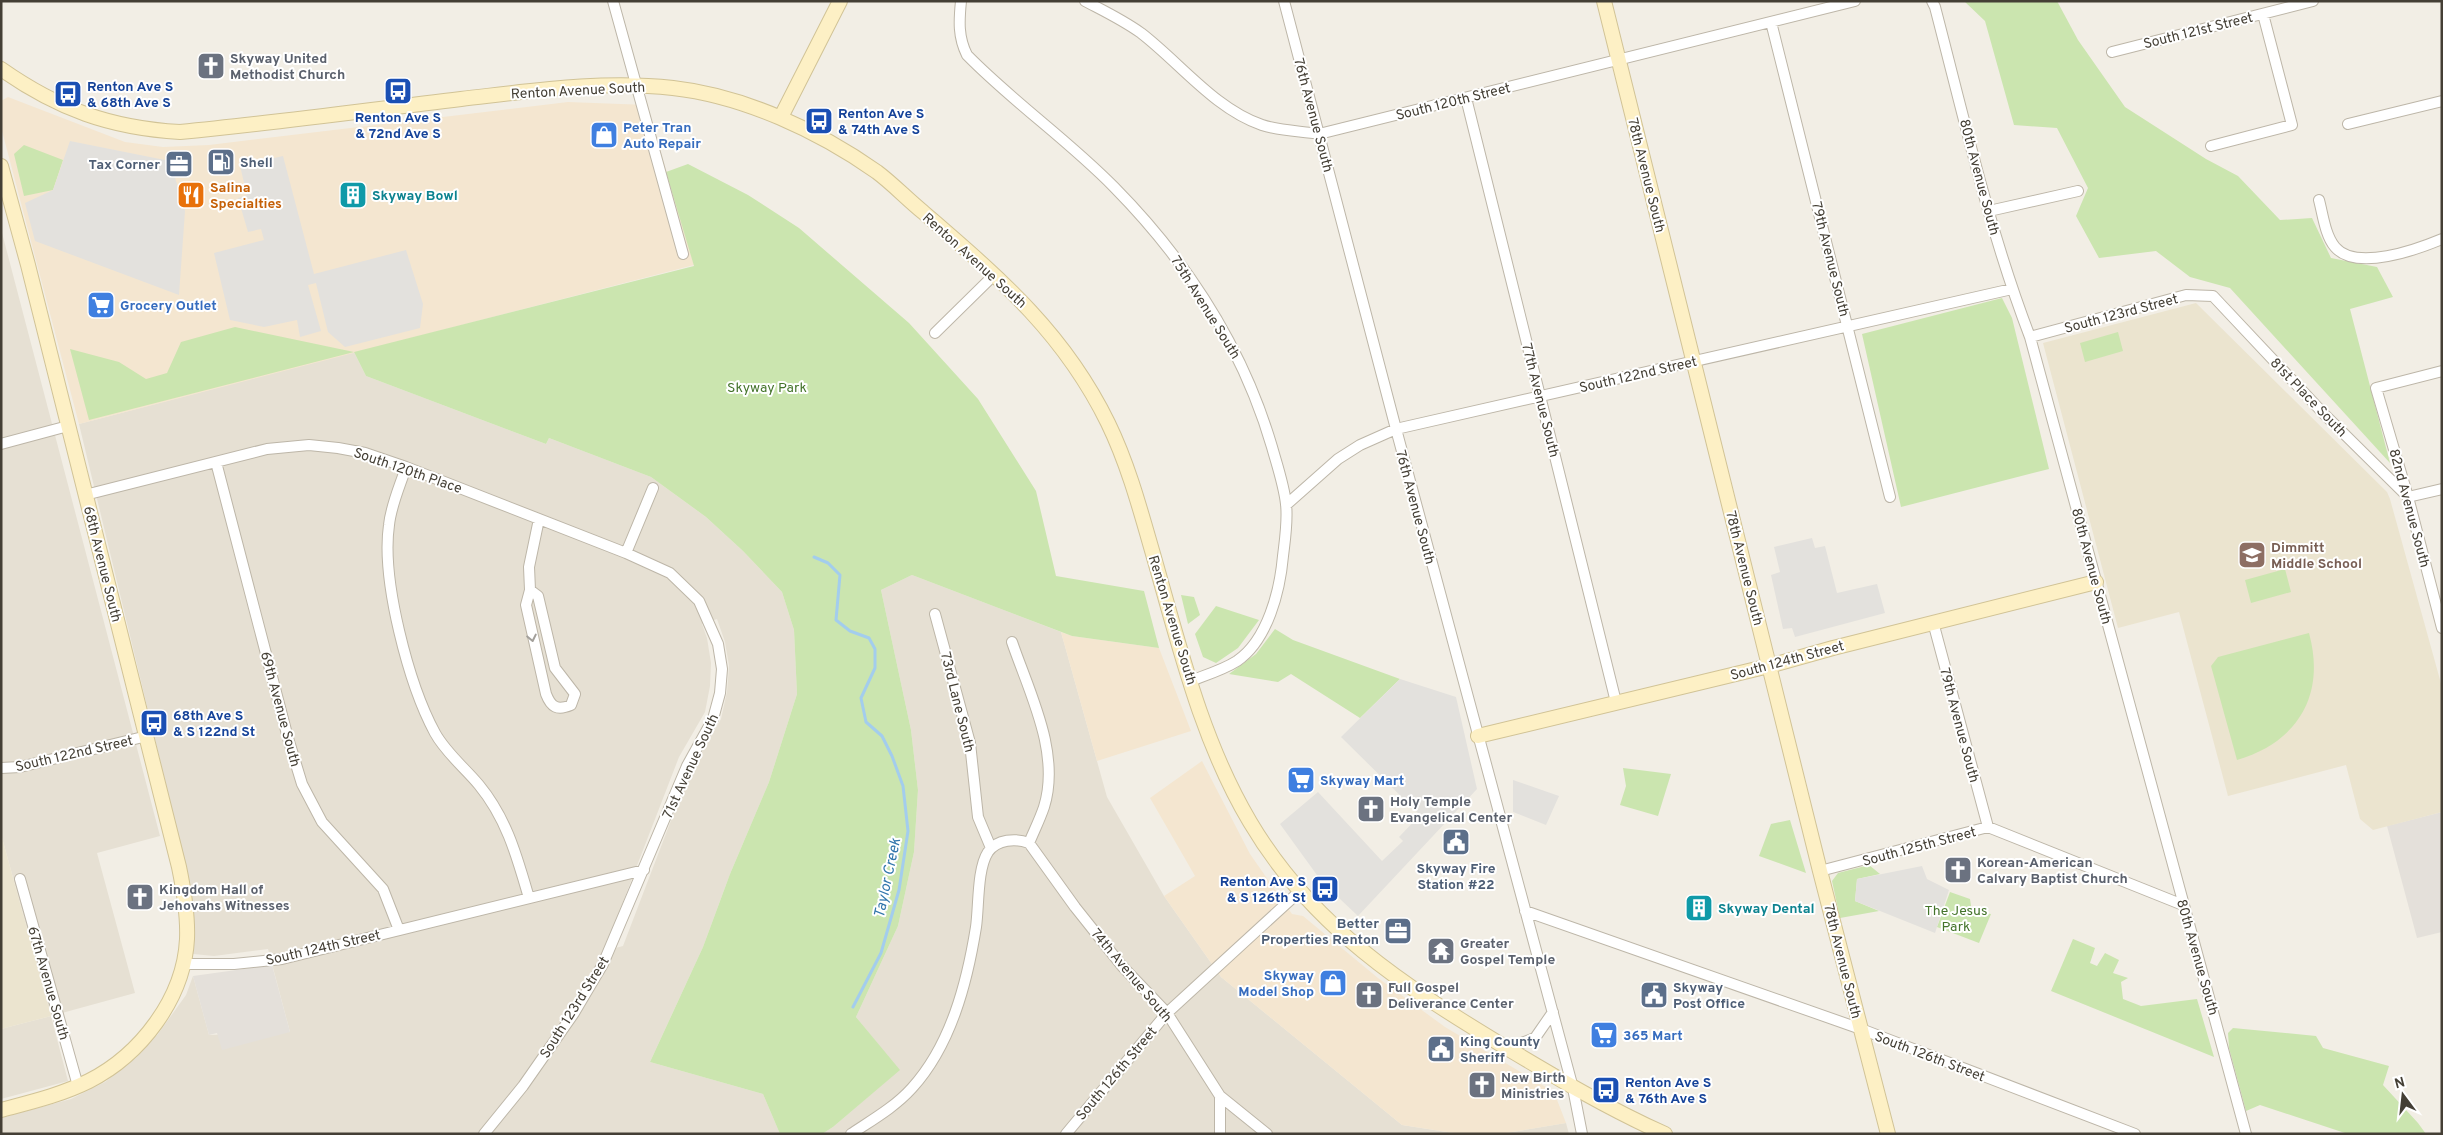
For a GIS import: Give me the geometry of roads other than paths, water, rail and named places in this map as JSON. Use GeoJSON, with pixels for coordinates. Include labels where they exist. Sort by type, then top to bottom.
{"type":"FeatureCollection","features":[{"type":"Feature","properties":{"kind":"street"},"geometry":{"type":"LineString","coordinates":[[613,1],[683,254]]}},
{"type":"Feature","properties":{"kind":"street"},"geometry":{"type":"LineString","coordinates":[[781,117],[840,1]]}},
{"type":"Feature","properties":{"kind":"street","name":"75th Avenue South"},"geometry":{"type":"LineString","coordinates":[[961,1],[960,41],[967,55],[1114,187],[1178,260],[1213,313],[1243,366],[1262,413],[1286,505],[1282,578],[1268,620],[1252,647],[1225,668],[1190,681]]}},
{"type":"Feature","properties":{"kind":"street","name":"South 120th Street"},"geometry":{"type":"LineString","coordinates":[[1084,1],[1141,33],[1222,102],[1248,119],[1277,128],[1319,134],[1855,1]]}},
{"type":"Feature","properties":{"kind":"street","name":"76th Avenue South"},"geometry":{"type":"LineString","coordinates":[[1284,1],[1396,430],[1573,1088],[1582,1134]]}},
{"type":"Feature","properties":{"kind":"street","name":"78th Avenue South"},"geometry":{"type":"LineString","coordinates":[[1604,1],[1820,871],[1888,1134]]}},
{"type":"Feature","properties":{"kind":"street","name":"80th Avenue South"},"geometry":{"type":"LineString","coordinates":[[1932,1],[1989,211],[2012,289],[2030,337],[2246,1134]]}},
{"type":"Feature","properties":{"kind":"street","name":"South 121st Street"},"geometry":{"type":"LineString","coordinates":[[2112,52],[2313,1]]}},
{"type":"Feature","properties":{"kind":"street"},"geometry":{"type":"LineString","coordinates":[[2211,146],[2292,125],[2263,14]]}},
{"type":"Feature","properties":{"kind":"street","name":"79th Avenue South"},"geometry":{"type":"LineString","coordinates":[[1771,22],[1890,497]]}},
{"type":"Feature","properties":{"kind":"street","name":"Renton Avenue South"},"geometry":{"type":"LineString","coordinates":[[1,69],[58,104],[82,115],[156,130],[180,132],[536,90],[635,85],[677,88],[725,99],[781,117],[877,172],[996,274],[1036,315],[1078,370],[1108,422],[1131,480],[1190,681],[1212,745],[1250,822],[1300,890],[1343,934],[1382,968],[1442,1009],[1573,1088],[1628,1118],[1665,1134]]}},
{"type":"Feature","properties":{"kind":"street","name":"77th Avenue South"},"geometry":{"type":"LineString","coordinates":[[1466,98],[1616,702]]}},
{"type":"Feature","properties":{"kind":"street"},"geometry":{"type":"LineString","coordinates":[[2348,124],[2442,101]]}},
{"type":"Feature","properties":{"kind":"street","name":"68th Avenue South"},"geometry":{"type":"LineString","coordinates":[[1,166],[147,736],[186,903],[187,940],[183,964]]}},
{"type":"Feature","properties":{"kind":"street"},"geometry":{"type":"LineString","coordinates":[[1989,211],[2078,191]]}},
{"type":"Feature","properties":{"kind":"street"},"geometry":{"type":"LineString","coordinates":[[2319,200],[2330,240],[2343,253],[2369,258],[2388,256],[2415,250],[2442,239]]}},
{"type":"Feature","properties":{"kind":"street"},"geometry":{"type":"LineString","coordinates":[[935,333],[996,274]]}},
{"type":"Feature","properties":{"kind":"street","name":"South 122nd Street"},"geometry":{"type":"LineString","coordinates":[[1286,505],[1338,459],[1360,445],[1396,430],[1848,325],[2012,289]]}},
{"type":"Feature","properties":{"kind":"street","name":"South 123rd Street"},"geometry":{"type":"LineString","coordinates":[[2030,337],[2186,295],[2213,296]]}},
{"type":"Feature","properties":{"kind":"street","name":"81st Place South"},"geometry":{"type":"LineString","coordinates":[[2213,296],[2324,414],[2408,497]]}},
{"type":"Feature","properties":{"kind":"street","name":"82nd Avenue South"},"geometry":{"type":"LineString","coordinates":[[2442,371],[2376,388],[2408,497],[2442,628]]}},
{"type":"Feature","properties":{"kind":"street"},"geometry":{"type":"LineString","coordinates":[[1,444],[68,426]]}},
{"type":"Feature","properties":{"kind":"street","name":"South 120th Place"},"geometry":{"type":"LineString","coordinates":[[85,495],[267,449],[309,445],[365,453],[406,467],[626,553]]}},
{"type":"Feature","properties":{"kind":"street","name":"69th Avenue South"},"geometry":{"type":"LineString","coordinates":[[216,462],[288,738],[302,784],[311,804],[327,829],[383,889],[399,930]]}},
{"type":"Feature","properties":{"kind":"street"},"geometry":{"type":"LineString","coordinates":[[406,467],[394,500],[388,534],[393,597],[407,657],[419,697],[436,734],[479,785],[500,814],[512,839],[529,898]]}},
{"type":"Feature","properties":{"kind":"street"},"geometry":{"type":"LineString","coordinates":[[626,553],[653,488]]}},
{"type":"Feature","properties":{"kind":"street"},"geometry":{"type":"LineString","coordinates":[[2408,497],[2442,489]]}},
{"type":"Feature","properties":{"kind":"street"},"geometry":{"type":"LineString","coordinates":[[530,590],[538,596],[555,668],[576,694],[571,705],[562,708],[556,708],[550,704],[546,694],[526,605],[530,590],[529,567],[539,519]]}},
{"type":"Feature","properties":{"kind":"street","name":"71st Avenue South"},"geometry":{"type":"LineString","coordinates":[[626,553],[670,573],[699,601],[718,644],[722,669],[720,693],[713,719],[687,766],[644,870]]}},
{"type":"Feature","properties":{"kind":"street","name":"South 124th Street"},"geometry":{"type":"LineString","coordinates":[[1478,736],[1769,666],[1933,622],[2096,582]]}},
{"type":"Feature","properties":{"kind":"street","name":"73rd Lane South"},"geometry":{"type":"LineString","coordinates":[[935,614],[970,743],[978,816],[991,848]]}},
{"type":"Feature","properties":{"kind":"street","name":"79th Avenue South"},"geometry":{"type":"LineString","coordinates":[[1933,622],[1988,827]]}},
{"type":"Feature","properties":{"kind":"street"},"geometry":{"type":"LineString","coordinates":[[851,1134],[885,1111],[911,1089],[930,1065],[947,1035],[958,1006],[976,928],[983,864],[991,848],[1009,840],[1029,843],[1044,806],[1048,784],[1043,732],[1012,642]]}},
{"type":"Feature","properties":{"kind":"street","name":"South 122nd Street"},"geometry":{"type":"LineString","coordinates":[[1,768],[20,767],[147,736]]}},
{"type":"Feature","properties":{"kind":"street","name":"South 125th Street"},"geometry":{"type":"LineString","coordinates":[[1820,871],[1988,827],[2183,905]]}},
{"type":"Feature","properties":{"kind":"street","name":"74th Avenue South"},"geometry":{"type":"LineString","coordinates":[[1029,843],[1110,951],[1167,1013],[1220,1096]]}},
{"type":"Feature","properties":{"kind":"street","name":"South 123rd Street"},"geometry":{"type":"LineString","coordinates":[[484,1134],[523,1086],[578,1005],[603,964],[644,870]]}},
{"type":"Feature","properties":{"kind":"street","name":"South 124th Street"},"geometry":{"type":"LineString","coordinates":[[183,964],[234,964],[282,959],[644,870]]}},
{"type":"Feature","properties":{"kind":"street","name":"67th Avenue South"},"geometry":{"type":"LineString","coordinates":[[20,879],[78,1086]]}},
{"type":"Feature","properties":{"kind":"street","name":"South 126th Street"},"geometry":{"type":"LineString","coordinates":[[1066,1134],[1167,1013],[1300,890]]}},
{"type":"Feature","properties":{"kind":"street","name":"South 126th Street"},"geometry":{"type":"LineString","coordinates":[[1525,911],[1861,1029],[2135,1134]]}},
{"type":"Feature","properties":{"kind":"street"},"geometry":{"type":"LineString","coordinates":[[1,1110],[78,1086],[101,1075],[141,1043],[168,1000],[183,964]]}},
{"type":"Feature","properties":{"kind":"street"},"geometry":{"type":"LineString","coordinates":[[1508,1048],[1535,1038],[1553,1012]]}},
{"type":"Feature","properties":{"kind":"street"},"geometry":{"type":"LineString","coordinates":[[1220,1096],[1220,1134]]}},
{"type":"Feature","properties":{"kind":"street"},"geometry":{"type":"LineString","coordinates":[[1220,1096],[1267,1134]]}},
{"type":"Feature","properties":{"kind":"waterway","name":"Taylor Creek"},"geometry":{"type":"LineString","coordinates":[[814,557],[828,563],[840,575],[836,620],[850,631],[869,638],[875,649],[875,668],[861,698],[866,722],[882,736],[903,786],[908,831],[899,890],[881,953],[853,1007]]}},
{"type":"Feature","properties":{"kind":"place","name":"Skyway United Methodist Church"},"geometry":{"type":"Point","coordinates":[211,66]}},
{"type":"Feature","properties":{"kind":"place","name":"Renton Ave S & 72nd Ave S"},"geometry":{"type":"Point","coordinates":[398,91]}},
{"type":"Feature","properties":{"kind":"place","name":"Renton Ave S & 68th Ave S"},"geometry":{"type":"Point","coordinates":[68,94]}},
{"type":"Feature","properties":{"kind":"place","name":"Renton Ave S & 74th Ave S"},"geometry":{"type":"Point","coordinates":[819,121]}},
{"type":"Feature","properties":{"kind":"place","name":"Peter Tran Auto Repair"},"geometry":{"type":"Point","coordinates":[604,135]}},
{"type":"Feature","properties":{"kind":"place","name":"Shell"},"geometry":{"type":"Point","coordinates":[221,162]}},
{"type":"Feature","properties":{"kind":"place","name":"Tax Corner"},"geometry":{"type":"Point","coordinates":[179,164]}},
{"type":"Feature","properties":{"kind":"place","name":"Salina Specialties"},"geometry":{"type":"Point","coordinates":[191,195]}},
{"type":"Feature","properties":{"kind":"place","name":"Skyway Bowl"},"geometry":{"type":"Point","coordinates":[353,195]}},
{"type":"Feature","properties":{"kind":"place","name":"Grocery Outlet"},"geometry":{"type":"Point","coordinates":[101,305]}},
{"type":"Feature","properties":{"kind":"place","name":"Dimmitt Middle School"},"geometry":{"type":"Point","coordinates":[2252,555]}},
{"type":"Feature","properties":{"kind":"place","name":"68th Ave S & S 122nd St"},"geometry":{"type":"Point","coordinates":[154,723]}},
{"type":"Feature","properties":{"kind":"place","name":"Skyway Mart"},"geometry":{"type":"Point","coordinates":[1301,780]}},
{"type":"Feature","properties":{"kind":"place","name":"Holy Temple Evangelical Center"},"geometry":{"type":"Point","coordinates":[1371,809]}},
{"type":"Feature","properties":{"kind":"place","name":"Skyway Fire Station #22"},"geometry":{"type":"Point","coordinates":[1456,842]}},
{"type":"Feature","properties":{"kind":"place","name":"Korean-American Calvary Baptist Church"},"geometry":{"type":"Point","coordinates":[1958,870]}},
{"type":"Feature","properties":{"kind":"place","name":"Renton Ave S & S 126th St"},"geometry":{"type":"Point","coordinates":[1325,889]}},
{"type":"Feature","properties":{"kind":"place","name":"Kingdom Hall of Jehovahs Witnesses"},"geometry":{"type":"Point","coordinates":[140,897]}},
{"type":"Feature","properties":{"kind":"place","name":"Skyway Dental"},"geometry":{"type":"Point","coordinates":[1699,908]}},
{"type":"Feature","properties":{"kind":"place","name":"Better Properties Renton"},"geometry":{"type":"Point","coordinates":[1398,931]}},
{"type":"Feature","properties":{"kind":"place","name":"Greater Gospel Temple"},"geometry":{"type":"Point","coordinates":[1441,951]}},
{"type":"Feature","properties":{"kind":"place","name":"Skyway Model Shop"},"geometry":{"type":"Point","coordinates":[1333,983]}},
{"type":"Feature","properties":{"kind":"place","name":"Full Gospel Deliverance Center"},"geometry":{"type":"Point","coordinates":[1369,995]}},
{"type":"Feature","properties":{"kind":"place","name":"Skyway Post Office"},"geometry":{"type":"Point","coordinates":[1654,995]}},
{"type":"Feature","properties":{"kind":"place","name":"365 Mart"},"geometry":{"type":"Point","coordinates":[1604,1035]}},
{"type":"Feature","properties":{"kind":"place","name":"King County Sheriff"},"geometry":{"type":"Point","coordinates":[1441,1049]}},
{"type":"Feature","properties":{"kind":"place","name":"New Birth Ministries"},"geometry":{"type":"Point","coordinates":[1482,1085]}},
{"type":"Feature","properties":{"kind":"place","name":"Renton Ave S & 76th Ave S"},"geometry":{"type":"Point","coordinates":[1606,1090]}},
{"type":"Feature","properties":{"kind":"park label","name":"Skyway Park"},"geometry":{"type":"Point","coordinates":[767,387]}},
{"type":"Feature","properties":{"kind":"park label","name":"The Jesus Park"},"geometry":{"type":"Point","coordinates":[1956,918]}}]}
